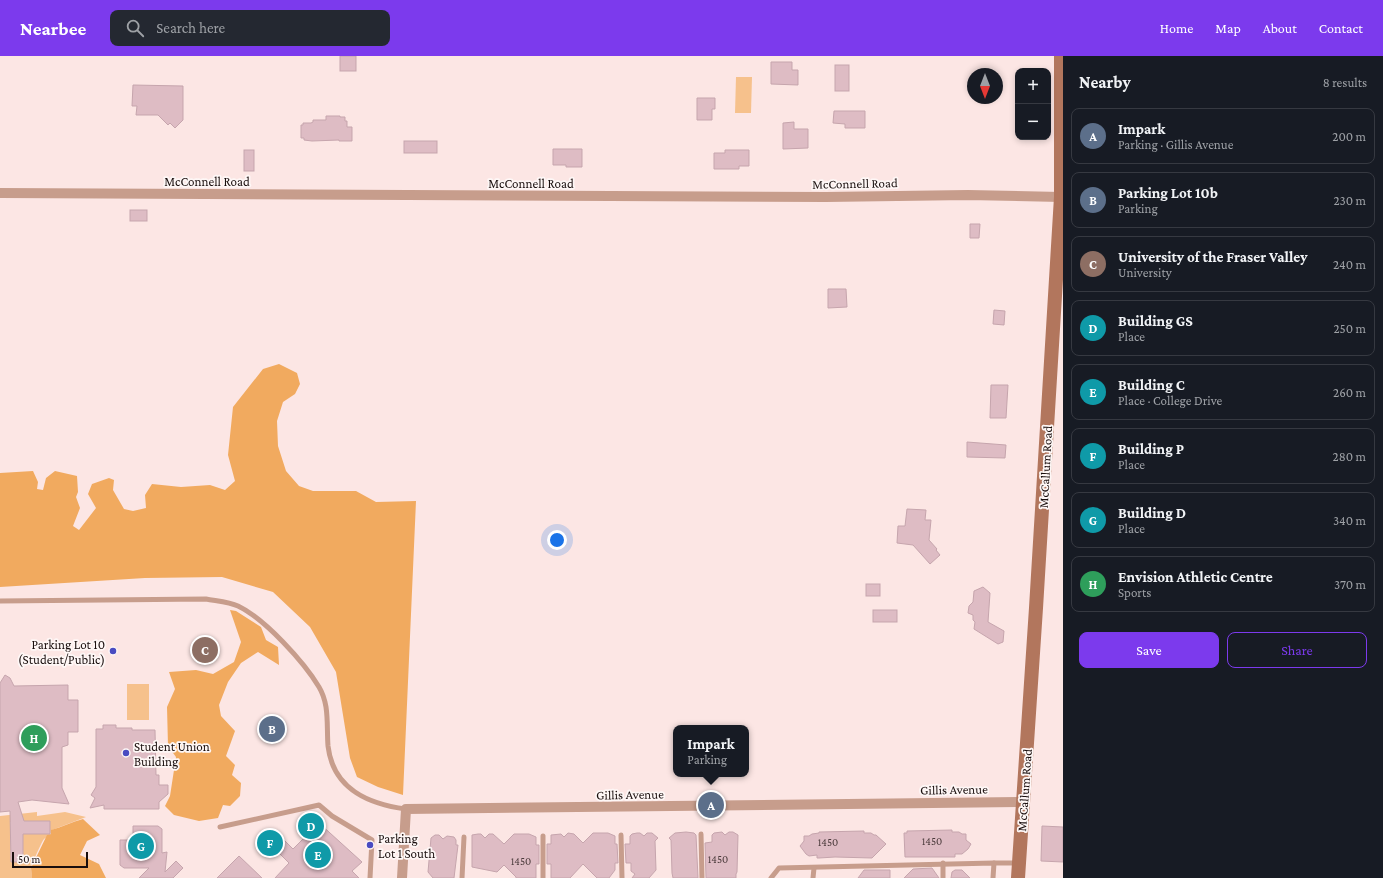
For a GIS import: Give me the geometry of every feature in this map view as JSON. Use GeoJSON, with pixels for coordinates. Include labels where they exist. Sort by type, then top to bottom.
{"type":"FeatureCollection","features":[{"type":"Feature","properties":{"kind":"main road","name":"McCallum Road"},"geometry":{"type":"LineString","coordinates":[[1018,878],[1061,197],[1061,56]]}},
{"type":"Feature","properties":{"kind":"street","name":"McConnell Road"},"geometry":{"type":"LineString","coordinates":[[0,193],[819,197],[968,195],[1061,197]]}},
{"type":"Feature","properties":{"kind":"street","name":"Gillis Avenue"},"geometry":{"type":"LineString","coordinates":[[406,809],[1023,802]]}},
{"type":"Feature","properties":{"kind":"street"},"geometry":{"type":"LineString","coordinates":[[402,878],[406,809]]}},
{"type":"Feature","properties":{"kind":"lane"},"geometry":{"type":"LineString","coordinates":[[0,601],[206,599],[238,606],[261,622],[299,660],[320,688],[326,708],[328,748],[332,764],[338,777],[360,796],[390,807],[406,809]]}},
{"type":"Feature","properties":{"kind":"lane"},"geometry":{"type":"LineString","coordinates":[[220,826],[319,805],[332,816],[372,840],[370,878]]}},
{"type":"Feature","properties":{"kind":"lane"},"geometry":{"type":"LineString","coordinates":[[701,834],[702,878]]}},
{"type":"Feature","properties":{"kind":"lane"},"geometry":{"type":"LineString","coordinates":[[621,835],[622,878]]}},
{"type":"Feature","properties":{"kind":"lane"},"geometry":{"type":"LineString","coordinates":[[543,836],[543,878]]}},
{"type":"Feature","properties":{"kind":"lane"},"geometry":{"type":"LineString","coordinates":[[462,878],[464,837]]}},
{"type":"Feature","properties":{"kind":"lane"},"geometry":{"type":"LineString","coordinates":[[770,878],[780,868],[944,863],[1019,863]]}},
{"type":"Feature","properties":{"kind":"lane"},"geometry":{"type":"LineString","coordinates":[[943,878],[944,863]]}},
{"type":"Feature","properties":{"kind":"lane"},"geometry":{"type":"LineString","coordinates":[[993,878],[994,863]]}},
{"type":"Feature","properties":{"kind":"lane"},"geometry":{"type":"LineString","coordinates":[[813,878],[814,868]]}},
{"type":"Feature","properties":{"kind":"shaded area"},"geometry":{"type":"Polygon","coordinates":[[[736,77],[752,77],[751,113],[735,113],[736,77]]]}},
{"type":"Feature","properties":{"kind":"shaded area"},"geometry":{"type":"Polygon","coordinates":[[[279,364],[297,373],[300,384],[295,394],[283,402],[277,421],[278,446],[286,471],[299,486],[313,491],[356,491],[376,502],[416,501],[403,795],[378,787],[357,777],[350,758],[336,672],[310,627],[273,592],[222,577],[145,578],[0,587],[0,473],[33,471],[38,482],[37,489],[43,490],[46,478],[55,471],[77,476],[78,492],[76,497],[80,508],[73,526],[79,530],[96,508],[88,494],[92,484],[109,478],[114,480],[113,490],[124,509],[133,511],[146,508],[145,495],[152,484],[181,487],[210,485],[225,490],[235,481],[228,455],[233,407],[263,369],[279,364]]]}},
{"type":"Feature","properties":{"kind":"shaded area"},"geometry":{"type":"Polygon","coordinates":[[[230,610],[236,611],[261,627],[266,640],[278,647],[279,665],[258,652],[241,663],[228,682],[219,705],[221,716],[235,731],[226,756],[235,765],[232,775],[241,783],[240,796],[230,806],[223,805],[218,818],[199,821],[174,815],[165,806],[170,796],[176,757],[168,746],[167,707],[175,689],[169,672],[196,670],[213,674],[234,662],[241,642],[230,610]]]}},
{"type":"Feature","properties":{"kind":"shaded area"},"geometry":{"type":"Polygon","coordinates":[[[127,684],[149,684],[149,720],[127,720],[127,684]]]}},
{"type":"Feature","properties":{"kind":"shaded area"},"geometry":{"type":"Polygon","coordinates":[[[37,812],[37,816],[65,812],[86,817],[52,830],[50,834],[44,839],[31,866],[32,878],[0,878],[0,816],[37,812]],[[50,821],[10,822],[11,862],[23,862],[23,834],[50,834],[50,821]]]}},
{"type":"Feature","properties":{"kind":"shaded area"},"geometry":{"type":"Polygon","coordinates":[[[83,819],[100,835],[87,841],[80,855],[99,864],[106,878],[32,878],[31,868],[47,835],[51,834],[51,830],[83,819]]]}},
{"type":"Feature","properties":{"kind":"building"},"geometry":{"type":"Polygon","coordinates":[[[340,56],[356,56],[356,71],[340,71],[340,56]]]}},
{"type":"Feature","properties":{"kind":"building"},"geometry":{"type":"Polygon","coordinates":[[[771,62],[792,62],[792,70],[798,70],[798,85],[771,84],[771,62]]]}},
{"type":"Feature","properties":{"kind":"building"},"geometry":{"type":"Polygon","coordinates":[[[835,65],[849,65],[849,91],[835,91],[835,65]]]}},
{"type":"Feature","properties":{"kind":"building"},"geometry":{"type":"Polygon","coordinates":[[[133,85],[183,86],[183,120],[175,128],[170,123],[168,125],[158,115],[136,115],[137,106],[132,106],[133,85]]]}},
{"type":"Feature","properties":{"kind":"building"},"geometry":{"type":"Polygon","coordinates":[[[697,98],[715,98],[715,109],[712,109],[712,120],[697,120],[697,98]]]}},
{"type":"Feature","properties":{"kind":"building"},"geometry":{"type":"Polygon","coordinates":[[[834,111],[865,111],[865,128],[845,128],[845,124],[833,123],[834,111]]]}},
{"type":"Feature","properties":{"kind":"building"},"geometry":{"type":"Polygon","coordinates":[[[326,116],[345,117],[347,127],[352,127],[352,141],[312,141],[301,138],[301,125],[303,125],[303,123],[311,123],[313,120],[326,120],[326,116]]]}},
{"type":"Feature","properties":{"kind":"building"},"geometry":{"type":"Polygon","coordinates":[[[794,122],[794,129],[808,129],[808,148],[783,149],[783,123],[794,122]]]}},
{"type":"Feature","properties":{"kind":"building"},"geometry":{"type":"Polygon","coordinates":[[[404,141],[437,141],[437,153],[404,153],[404,141]]]}},
{"type":"Feature","properties":{"kind":"building"},"geometry":{"type":"Polygon","coordinates":[[[553,149],[582,149],[582,167],[553,165],[553,149]]]}},
{"type":"Feature","properties":{"kind":"building"},"geometry":{"type":"Polygon","coordinates":[[[244,150],[254,150],[254,171],[244,171],[244,150]]]}},
{"type":"Feature","properties":{"kind":"building"},"geometry":{"type":"Polygon","coordinates":[[[725,150],[749,150],[749,166],[739,166],[739,169],[714,169],[714,153],[725,153],[725,150]]]}},
{"type":"Feature","properties":{"kind":"building"},"geometry":{"type":"Polygon","coordinates":[[[130,210],[147,210],[147,221],[130,221],[130,210]]]}},
{"type":"Feature","properties":{"kind":"building"},"geometry":{"type":"Polygon","coordinates":[[[970,224],[980,224],[979,238],[970,238],[970,224]]]}},
{"type":"Feature","properties":{"kind":"building"},"geometry":{"type":"Polygon","coordinates":[[[828,289],[846,289],[847,307],[828,308],[828,289]]]}},
{"type":"Feature","properties":{"kind":"building"},"geometry":{"type":"Polygon","coordinates":[[[994,310],[1005,311],[1004,325],[993,324],[994,310]]]}},
{"type":"Feature","properties":{"kind":"building"},"geometry":{"type":"Polygon","coordinates":[[[991,385],[1008,385],[1006,418],[990,418],[991,385]]]}},
{"type":"Feature","properties":{"kind":"building"},"geometry":{"type":"Polygon","coordinates":[[[967,442],[1006,445],[1005,458],[967,457],[967,442]]]}},
{"type":"Feature","properties":{"kind":"building"},"geometry":{"type":"Polygon","coordinates":[[[907,509],[926,510],[925,520],[931,520],[929,540],[940,555],[930,564],[913,545],[897,543],[898,526],[905,526],[907,509]]]}},
{"type":"Feature","properties":{"kind":"building"},"geometry":{"type":"Polygon","coordinates":[[[866,584],[880,584],[880,596],[866,596],[866,584]]]}},
{"type":"Feature","properties":{"kind":"building"},"geometry":{"type":"Polygon","coordinates":[[[983,587],[990,593],[988,622],[1004,631],[1003,642],[998,644],[974,629],[975,622],[973,620],[973,615],[968,613],[969,606],[973,602],[974,591],[983,587]]]}},
{"type":"Feature","properties":{"kind":"building"},"geometry":{"type":"Polygon","coordinates":[[[873,610],[897,610],[897,622],[873,622],[873,610]]]}},
{"type":"Feature","properties":{"kind":"building"},"geometry":{"type":"Polygon","coordinates":[[[5,675],[10,678],[14,686],[68,685],[68,700],[78,700],[78,732],[68,732],[68,745],[62,747],[62,788],[69,804],[32,800],[18,802],[24,821],[50,821],[50,834],[23,834],[23,862],[11,862],[10,811],[0,812],[0,683],[5,675]]]}},
{"type":"Feature","properties":{"kind":"building","name":"Student Union Building"},"geometry":{"type":"Polygon","coordinates":[[[103,725],[116,725],[116,728],[132,728],[132,730],[155,730],[156,775],[159,775],[159,785],[168,785],[168,794],[159,802],[159,809],[104,809],[104,805],[90,808],[95,798],[91,795],[96,787],[96,729],[103,729],[103,725]]]}},
{"type":"Feature","properties":{"kind":"building"},"geometry":{"type":"Polygon","coordinates":[[[314,820],[362,862],[352,871],[359,878],[275,878],[289,863],[268,842],[277,833],[293,849],[309,833],[305,829],[314,820]]]}},
{"type":"Feature","properties":{"kind":"building"},"geometry":{"type":"Polygon","coordinates":[[[133,826],[158,826],[162,829],[162,853],[167,852],[165,872],[176,861],[183,868],[173,878],[139,878],[149,868],[124,868],[120,865],[120,840],[133,840],[133,826]]]}},
{"type":"Feature","properties":{"kind":"building"},"geometry":{"type":"Polygon","coordinates":[[[1042,826],[1063,827],[1063,862],[1041,861],[1042,826]]]}},
{"type":"Feature","properties":{"kind":"building"},"geometry":{"type":"Polygon","coordinates":[[[952,830],[952,832],[966,834],[966,840],[971,844],[962,854],[955,854],[955,857],[905,857],[904,833],[907,833],[907,831],[952,830]]]}},
{"type":"Feature","properties":{"kind":"building"},"geometry":{"type":"Polygon","coordinates":[[[864,831],[864,833],[876,835],[886,844],[872,858],[817,858],[817,855],[809,856],[806,854],[800,846],[804,841],[804,836],[809,836],[819,832],[864,831]]]}},
{"type":"Feature","properties":{"kind":"building"},"geometry":{"type":"Polygon","coordinates":[[[722,832],[725,835],[729,832],[733,832],[738,835],[736,878],[706,878],[705,843],[712,842],[712,835],[714,833],[722,832]]]}},
{"type":"Feature","properties":{"kind":"building"},"geometry":{"type":"Polygon","coordinates":[[[568,833],[574,834],[583,843],[593,833],[608,833],[615,836],[618,863],[615,863],[615,870],[609,878],[597,878],[583,864],[570,878],[551,878],[551,864],[547,864],[547,844],[551,844],[551,835],[561,834],[564,837],[568,833]]]}},
{"type":"Feature","properties":{"kind":"building"},"geometry":{"type":"Polygon","coordinates":[[[637,833],[644,836],[647,833],[652,833],[658,838],[655,841],[656,870],[649,878],[632,878],[635,874],[631,871],[631,863],[626,863],[625,844],[630,844],[630,836],[637,833]]]}},
{"type":"Feature","properties":{"kind":"building"},"geometry":{"type":"Polygon","coordinates":[[[675,833],[694,833],[696,835],[698,878],[673,878],[671,840],[669,838],[675,833]]]}},
{"type":"Feature","properties":{"kind":"building"},"geometry":{"type":"Polygon","coordinates":[[[481,834],[485,838],[489,834],[493,834],[504,844],[514,834],[529,834],[536,837],[536,845],[539,845],[539,864],[536,864],[536,878],[516,878],[504,865],[497,872],[472,867],[472,835],[481,834]]]}},
{"type":"Feature","properties":{"kind":"building"},"geometry":{"type":"Polygon","coordinates":[[[435,835],[439,835],[443,839],[447,836],[454,837],[456,840],[456,845],[458,845],[454,878],[433,878],[428,872],[431,838],[435,835]]]}},
{"type":"Feature","properties":{"kind":"building"},"geometry":{"type":"Polygon","coordinates":[[[239,856],[262,878],[217,878],[239,856]]]}},
{"type":"Feature","properties":{"kind":"building"},"geometry":{"type":"Polygon","coordinates":[[[932,868],[939,878],[904,878],[913,869],[932,868]]]}},
{"type":"Feature","properties":{"kind":"building"},"geometry":{"type":"Polygon","coordinates":[[[864,870],[890,870],[890,878],[858,878],[864,870]]]}},
{"type":"Feature","properties":{"kind":"building"},"geometry":{"type":"Polygon","coordinates":[[[955,870],[962,870],[970,878],[951,878],[952,872],[955,870]]]}},
{"type":"Feature","properties":{"kind":"place","name":"University of the Fraser Valley"},"geometry":{"type":"Point","coordinates":[205,650]}},
{"type":"Feature","properties":{"kind":"place","name":"Parking Lot 10 (Student/Public)"},"geometry":{"type":"Point","coordinates":[113,651]}},
{"type":"Feature","properties":{"kind":"place","name":"Parking Lot 10b"},"geometry":{"type":"Point","coordinates":[272,729]}},
{"type":"Feature","properties":{"kind":"place","name":"Envision Athletic Centre"},"geometry":{"type":"Point","coordinates":[34,738]}},
{"type":"Feature","properties":{"kind":"place","name":"Student Union Building"},"geometry":{"type":"Point","coordinates":[126,753]}},
{"type":"Feature","properties":{"kind":"place","name":"Impark"},"geometry":{"type":"Point","coordinates":[711,805]}},
{"type":"Feature","properties":{"kind":"place","name":"Building GS"},"geometry":{"type":"Point","coordinates":[311,826]}},
{"type":"Feature","properties":{"kind":"place","name":"Building P"},"geometry":{"type":"Point","coordinates":[270,843]}},
{"type":"Feature","properties":{"kind":"place","name":"Parking Lot 1 South"},"geometry":{"type":"Point","coordinates":[370,845]}},
{"type":"Feature","properties":{"kind":"place","name":"Building D"},"geometry":{"type":"Point","coordinates":[141,846]}},
{"type":"Feature","properties":{"kind":"place","name":"Building C"},"geometry":{"type":"Point","coordinates":[318,855]}}]}
